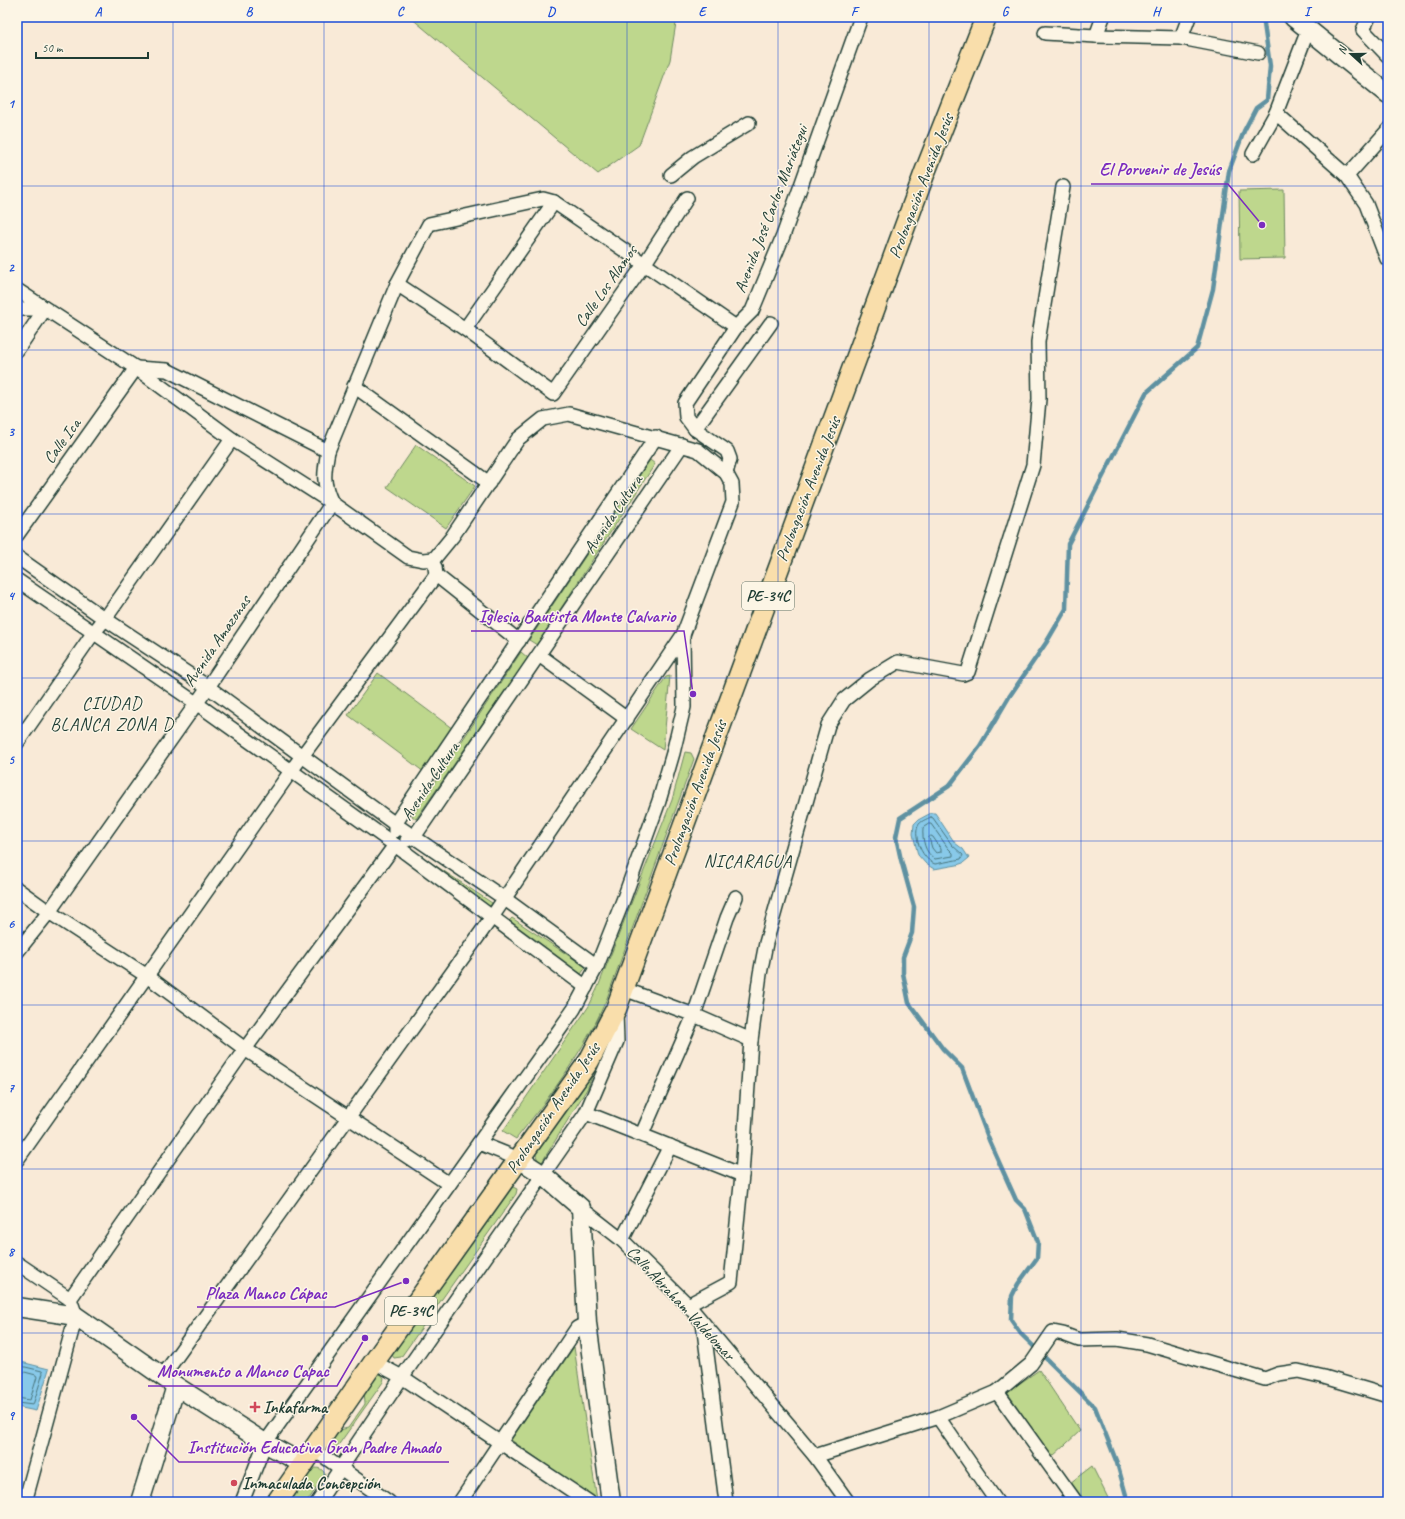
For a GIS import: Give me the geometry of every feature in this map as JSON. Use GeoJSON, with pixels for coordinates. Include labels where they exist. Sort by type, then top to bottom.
{"type":"FeatureCollection","features":[{"type":"Feature","properties":{"kind":"main road","name":"Prolongación Avenida Jesús"},"geometry":{"type":"LineString","coordinates":[[277,1502],[374,1362],[589,1061],[616,1009],[664,875],[928,165],[986,17]]}},
{"type":"Feature","properties":{"kind":"street","name":"Avenida José Carlos Mariátegui"},"geometry":{"type":"LineString","coordinates":[[726,473],[730,459],[727,451],[695,429],[686,417],[685,403],[736,327],[752,311],[783,236],[861,17]]}},
{"type":"Feature","properties":{"kind":"street"},"geometry":{"type":"LineString","coordinates":[[1096,36],[1103,17]]}},
{"type":"Feature","properties":{"kind":"street"},"geometry":{"type":"LineString","coordinates":[[1180,38],[1189,17]]}},
{"type":"Feature","properties":{"kind":"street"},"geometry":{"type":"LineString","coordinates":[[1294,17],[1388,94]]}},
{"type":"Feature","properties":{"kind":"street"},"geometry":{"type":"LineString","coordinates":[[1369,17],[1363,30],[1386,52]]}},
{"type":"Feature","properties":{"kind":"street"},"geometry":{"type":"LineString","coordinates":[[1254,154],[1276,113],[1308,30]]}},
{"type":"Feature","properties":{"kind":"street"},"geometry":{"type":"LineString","coordinates":[[1045,33],[1180,38],[1258,53]]}},
{"type":"Feature","properties":{"kind":"street"},"geometry":{"type":"LineString","coordinates":[[1276,113],[1347,176],[1366,204],[1387,258]]}},
{"type":"Feature","properties":{"kind":"street"},"geometry":{"type":"LineString","coordinates":[[671,175],[693,157],[749,123]]}},
{"type":"Feature","properties":{"kind":"street"},"geometry":{"type":"LineString","coordinates":[[1347,176],[1388,130]]}},
{"type":"Feature","properties":{"kind":"street"},"geometry":{"type":"LineString","coordinates":[[688,1305],[731,1282],[742,1174],[751,1040],[766,943],[801,813],[828,725],[844,700],[870,679],[898,662],[963,674],[968,672],[1033,465],[1038,399],[1038,342],[1063,187]]}},
{"type":"Feature","properties":{"kind":"street","name":"Calle Los Alamos"},"geometry":{"type":"LineString","coordinates":[[465,329],[553,394],[645,263],[687,198]]}},
{"type":"Feature","properties":{"kind":"street"},"geometry":{"type":"LineString","coordinates":[[332,503],[327,492],[324,474],[328,451],[397,284],[429,224],[543,199],[554,202],[645,263],[736,327]]}},
{"type":"Feature","properties":{"kind":"street"},"geometry":{"type":"LineString","coordinates":[[397,284],[465,329],[554,202]]}},
{"type":"Feature","properties":{"kind":"street"},"geometry":{"type":"LineString","coordinates":[[17,290],[136,368],[232,439],[332,503],[408,557],[423,560],[434,559],[452,537],[518,439],[542,419],[569,414],[656,437],[698,450],[726,473],[732,484],[734,502],[683,634],[505,899],[349,1118],[169,1382],[140,1502]]}},
{"type":"Feature","properties":{"kind":"street"},"geometry":{"type":"LineString","coordinates":[[17,309],[45,309]]}},
{"type":"Feature","properties":{"kind":"street"},"geometry":{"type":"LineString","coordinates":[[17,350],[45,309]]}},
{"type":"Feature","properties":{"kind":"street"},"geometry":{"type":"LineString","coordinates":[[695,429],[771,323]]}},
{"type":"Feature","properties":{"kind":"street"},"geometry":{"type":"LineString","coordinates":[[136,368],[167,370],[328,451]]}},
{"type":"Feature","properties":{"kind":"street","name":"Calle Ica"},"geometry":{"type":"LineString","coordinates":[[17,535],[136,368]]}},
{"type":"Feature","properties":{"kind":"street"},"geometry":{"type":"LineString","coordinates":[[354,386],[489,484]]}},
{"type":"Feature","properties":{"kind":"street","name":"Avenida Cultura"},"geometry":{"type":"LineString","coordinates":[[656,437],[395,824],[395,845],[414,837],[682,445]]}},
{"type":"Feature","properties":{"kind":"street"},"geometry":{"type":"LineString","coordinates":[[17,743],[94,632],[105,619],[232,439]]}},
{"type":"Feature","properties":{"kind":"street","name":"Avenida Amazonas"},"geometry":{"type":"LineString","coordinates":[[17,952],[49,912],[208,687],[332,503]]}},
{"type":"Feature","properties":{"kind":"street"},"geometry":{"type":"LineString","coordinates":[[17,557],[105,619],[208,687],[395,824],[505,899],[597,966]]}},
{"type":"Feature","properties":{"kind":"street"},"geometry":{"type":"LineString","coordinates":[[17,1160],[291,771],[436,575],[434,559]]}},
{"type":"Feature","properties":{"kind":"street"},"geometry":{"type":"LineString","coordinates":[[436,575],[519,640]]}},
{"type":"Feature","properties":{"kind":"street"},"geometry":{"type":"LineString","coordinates":[[17,580],[196,703],[395,845],[586,986]]}},
{"type":"Feature","properties":{"kind":"street"},"geometry":{"type":"LineString","coordinates":[[242,1502],[265,1443],[574,1009],[597,966],[624,898],[659,800],[673,753],[684,707],[683,634]]}},
{"type":"Feature","properties":{"kind":"street"},"geometry":{"type":"LineString","coordinates":[[539,655],[627,719]]}},
{"type":"Feature","properties":{"kind":"street"},"geometry":{"type":"LineString","coordinates":[[70,1299],[245,1049],[395,845]]}},
{"type":"Feature","properties":{"kind":"street"},"geometry":{"type":"LineString","coordinates":[[17,889],[49,912],[147,976],[245,1049],[449,1184]]}},
{"type":"Feature","properties":{"kind":"street"},"geometry":{"type":"LineString","coordinates":[[642,1134],[694,1015],[727,918],[736,897]]}},
{"type":"Feature","properties":{"kind":"street"},"geometry":{"type":"LineString","coordinates":[[624,989],[694,1015],[751,1040]]}},
{"type":"Feature","properties":{"kind":"street"},"geometry":{"type":"LineString","coordinates":[[318,1502],[402,1377],[586,1112],[617,1041],[616,1009]]}},
{"type":"Feature","properties":{"kind":"street"},"geometry":{"type":"LineString","coordinates":[[586,1112],[742,1174]]}},
{"type":"Feature","properties":{"kind":"street","name":"Calle Abraham Valdelomar"},"geometry":{"type":"LineString","coordinates":[[479,1143],[519,1159],[542,1174],[581,1208],[622,1240],[688,1305],[815,1456],[848,1502]]}},
{"type":"Feature","properties":{"kind":"street"},"geometry":{"type":"LineString","coordinates":[[622,1240],[670,1146]]}},
{"type":"Feature","properties":{"kind":"street"},"geometry":{"type":"LineString","coordinates":[[581,1208],[587,1323],[611,1502]]}},
{"type":"Feature","properties":{"kind":"street"},"geometry":{"type":"LineString","coordinates":[[17,1263],[70,1299],[76,1316],[25,1502]]}},
{"type":"Feature","properties":{"kind":"street"},"geometry":{"type":"LineString","coordinates":[[17,1307],[76,1316],[169,1382],[265,1443],[341,1468],[389,1502]]}},
{"type":"Feature","properties":{"kind":"street"},"geometry":{"type":"LineString","coordinates":[[460,1502],[577,1328],[587,1323]]}},
{"type":"Feature","properties":{"kind":"street"},"geometry":{"type":"LineString","coordinates":[[703,1323],[726,1502]]}},
{"type":"Feature","properties":{"kind":"street"},"geometry":{"type":"LineString","coordinates":[[815,1456],[938,1417],[997,1392],[1031,1364],[1053,1332],[1079,1340],[1117,1338],[1147,1344],[1265,1379],[1278,1374],[1298,1371],[1388,1396]]}},
{"type":"Feature","properties":{"kind":"street"},"geometry":{"type":"LineString","coordinates":[[374,1362],[402,1377],[589,1502]]}},
{"type":"Feature","properties":{"kind":"street"},"geometry":{"type":"LineString","coordinates":[[997,1392],[1076,1502]]}},
{"type":"Feature","properties":{"kind":"street"},"geometry":{"type":"LineString","coordinates":[[938,1417],[997,1502]]}},
{"type":"Feature","properties":{"kind":"street"},"geometry":{"type":"LineString","coordinates":[[836,1486],[838,1502]]}},
{"type":"Feature","properties":{"kind":"green space"},"geometry":{"type":"Polygon","coordinates":[[[410,17],[677,17],[670,60],[639,145],[598,174],[410,17]]]}},
{"type":"Feature","properties":{"kind":"green space"},"geometry":{"type":"Polygon","coordinates":[[[1284,190],[1285,258],[1240,259],[1239,191],[1284,190]]]}},
{"type":"Feature","properties":{"kind":"green space"},"geometry":{"type":"Polygon","coordinates":[[[416,445],[475,486],[446,528],[387,487],[416,445]]]}},
{"type":"Feature","properties":{"kind":"green space"},"geometry":{"type":"Polygon","coordinates":[[[650,460],[655,464],[537,645],[529,640],[650,460]]]}},
{"type":"Feature","properties":{"kind":"green space"},"geometry":{"type":"Polygon","coordinates":[[[521,652],[528,658],[416,819],[412,816],[521,652]]]}},
{"type":"Feature","properties":{"kind":"green space"},"geometry":{"type":"Polygon","coordinates":[[[378,673],[453,729],[424,772],[348,715],[378,673]]]}},
{"type":"Feature","properties":{"kind":"green space"},"geometry":{"type":"Polygon","coordinates":[[[670,676],[663,750],[631,729],[666,677],[670,676]]]}},
{"type":"Feature","properties":{"kind":"green space"},"geometry":{"type":"Polygon","coordinates":[[[685,752],[691,753],[694,759],[607,998],[593,1027],[574,1060],[516,1139],[503,1131],[589,1006],[598,987],[672,800],[685,752]]]}},
{"type":"Feature","properties":{"kind":"green space"},"geometry":{"type":"Polygon","coordinates":[[[415,852],[492,903],[486,912],[415,852]]]}},
{"type":"Feature","properties":{"kind":"green space"},"geometry":{"type":"Polygon","coordinates":[[[512,918],[586,967],[581,974],[505,925],[512,918]]]}},
{"type":"Feature","properties":{"kind":"green space"},"geometry":{"type":"Polygon","coordinates":[[[595,1069],[587,1089],[542,1162],[538,1161],[535,1152],[595,1069]]]}},
{"type":"Feature","properties":{"kind":"green space"},"geometry":{"type":"Polygon","coordinates":[[[513,1187],[517,1189],[516,1194],[401,1357],[394,1358],[392,1355],[393,1351],[510,1188],[513,1187]]]}},
{"type":"Feature","properties":{"kind":"green space"},"geometry":{"type":"Polygon","coordinates":[[[574,1347],[597,1500],[511,1440],[574,1347]]]}},
{"type":"Feature","properties":{"kind":"green space"},"geometry":{"type":"Polygon","coordinates":[[[1039,1370],[1080,1431],[1052,1457],[1007,1392],[1039,1370]]]}},
{"type":"Feature","properties":{"kind":"green space"},"geometry":{"type":"Polygon","coordinates":[[[376,1374],[381,1374],[384,1378],[383,1382],[337,1447],[333,1449],[329,1448],[329,1443],[335,1431],[348,1428],[365,1404],[364,1389],[376,1374]]]}},
{"type":"Feature","properties":{"kind":"green space"},"geometry":{"type":"Polygon","coordinates":[[[1092,1466],[1110,1502],[1085,1502],[1070,1483],[1092,1466]]]}},
{"type":"Feature","properties":{"kind":"green space"},"geometry":{"type":"Polygon","coordinates":[[[314,1468],[321,1469],[325,1474],[307,1502],[288,1502],[310,1470],[314,1468]]]}},
{"type":"Feature","properties":{"kind":"water"},"geometry":{"type":"Polygon","coordinates":[[[931,813],[935,813],[955,843],[963,849],[969,858],[963,863],[934,869],[926,864],[918,855],[913,834],[914,824],[931,813]]]}},
{"type":"Feature","properties":{"kind":"water"},"geometry":{"type":"Polygon","coordinates":[[[17,1361],[49,1369],[36,1411],[17,1407],[17,1361]]]}},
{"type":"Feature","properties":{"kind":"waterway"},"geometry":{"type":"LineString","coordinates":[[1128,1502],[1117,1463],[1095,1407],[1021,1334],[1011,1320],[1012,1296],[1018,1284],[1037,1258],[1038,1242],[1025,1209],[1016,1200],[989,1140],[962,1068],[943,1049],[909,1003],[903,973],[903,957],[912,933],[914,907],[896,837],[900,818],[949,786],[980,746],[1009,697],[1046,643],[1066,609],[1068,544],[1146,393],[1197,348],[1213,289],[1229,171],[1244,131],[1256,108],[1267,100],[1270,66],[1263,17]]}},
{"type":"Feature","properties":{"kind":"place","name":"El Porvenir de Jesús"},"geometry":{"type":"Point","coordinates":[1262,225]}},
{"type":"Feature","properties":{"kind":"place","name":"Iglesia Bautista Monte Calvario"},"geometry":{"type":"Point","coordinates":[693,694]}},
{"type":"Feature","properties":{"kind":"place","name":"Plaza Manco Cápac"},"geometry":{"type":"Point","coordinates":[406,1281]}},
{"type":"Feature","properties":{"kind":"place","name":"Monumento a Manco Capac"},"geometry":{"type":"Point","coordinates":[365,1338]}},
{"type":"Feature","properties":{"kind":"place","name":"Inkafarma"},"geometry":{"type":"Point","coordinates":[255,1407]}},
{"type":"Feature","properties":{"kind":"place","name":"Institución Educativa Gran Padre Amado"},"geometry":{"type":"Point","coordinates":[134,1417]}},
{"type":"Feature","properties":{"kind":"place","name":"Inmaculada Concepción"},"geometry":{"type":"Point","coordinates":[234,1483]}},
{"type":"Feature","properties":{"kind":"district","name":"CIUDAD BLANCA ZONA D"},"geometry":{"type":"Point","coordinates":[112,713]}},
{"type":"Feature","properties":{"kind":"district","name":"NICARAGUA"},"geometry":{"type":"Point","coordinates":[748,861]}}]}
